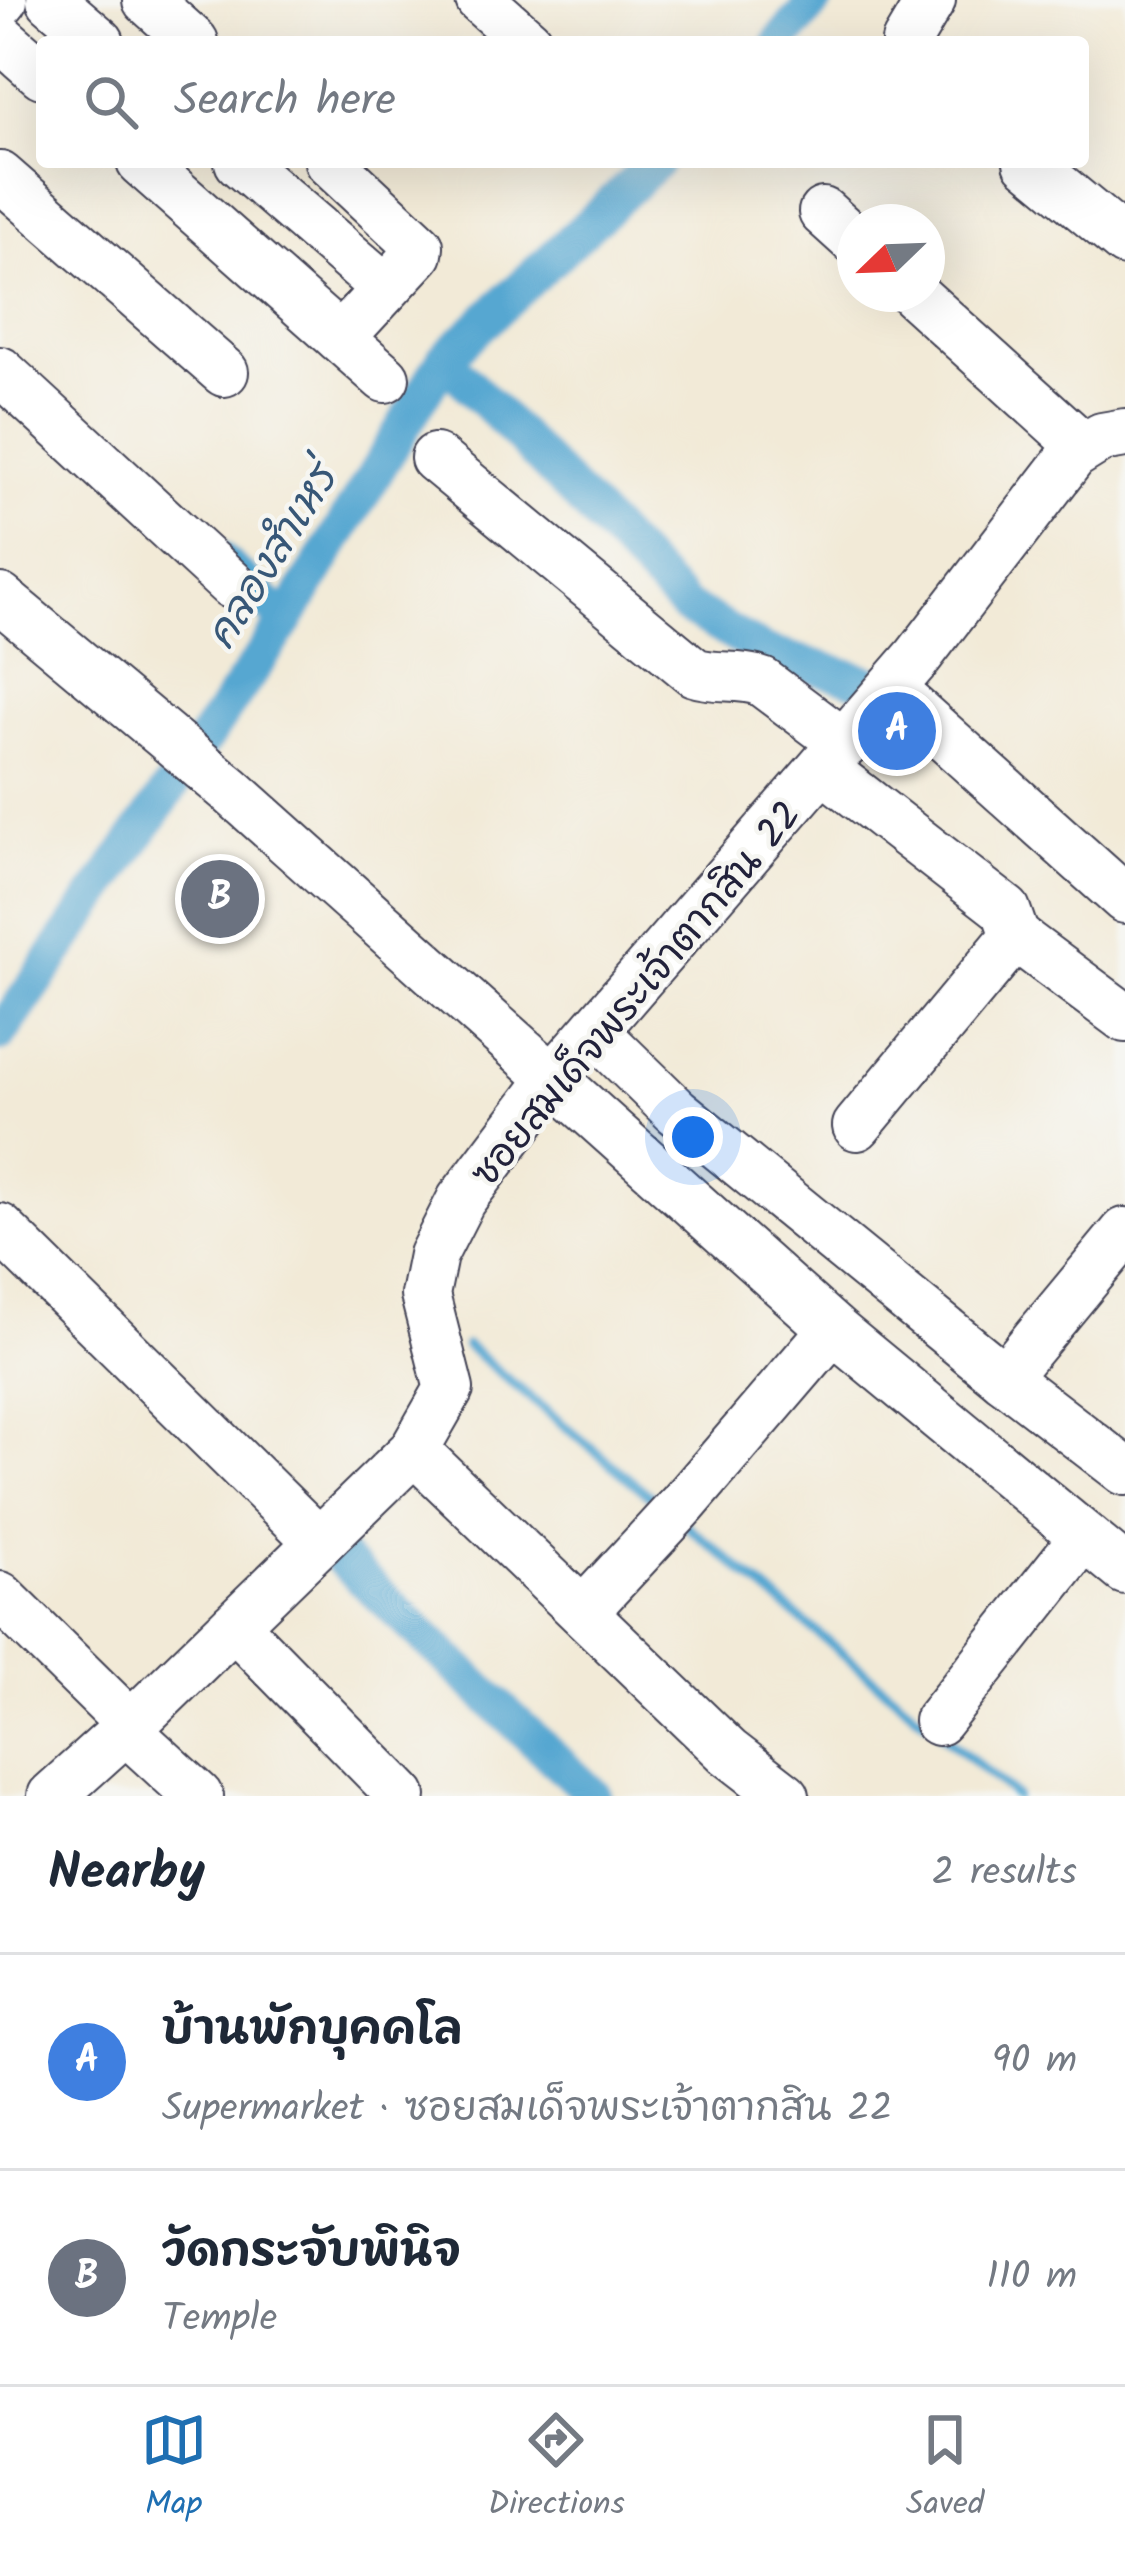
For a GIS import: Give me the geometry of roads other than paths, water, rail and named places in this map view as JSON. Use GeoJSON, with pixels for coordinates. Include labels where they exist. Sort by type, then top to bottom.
{"type":"FeatureCollection","features":[{"type":"Feature","properties":{"kind":"street"},"geometry":{"type":"LineString","coordinates":[[51,0],[93,36]]}},
{"type":"Feature","properties":{"kind":"street"},"geometry":{"type":"LineString","coordinates":[[147,0],[187,36]]}},
{"type":"Feature","properties":{"kind":"street"},"geometry":{"type":"LineString","coordinates":[[480,0],[521,36]]}},
{"type":"Feature","properties":{"kind":"street"},"geometry":{"type":"LineString","coordinates":[[910,36],[931,0]]}},
{"type":"Feature","properties":{"kind":"street"},"geometry":{"type":"LineString","coordinates":[[0,37],[36,69]]}},
{"type":"Feature","properties":{"kind":"street"},"geometry":{"type":"LineString","coordinates":[[148,168],[385,378]]}},
{"type":"Feature","properties":{"kind":"street"},"geometry":{"type":"LineString","coordinates":[[245,168],[384,287]]}},
{"type":"Feature","properties":{"kind":"street"},"geometry":{"type":"LineString","coordinates":[[334,168],[419,246],[418,254],[340,338]]}},
{"type":"Feature","properties":{"kind":"street"},"geometry":{"type":"LineString","coordinates":[[1035,168],[1125,242]]}},
{"type":"Feature","properties":{"kind":"street"},"geometry":{"type":"LineString","coordinates":[[0,176],[224,372]]}},
{"type":"Feature","properties":{"kind":"street"},"geometry":{"type":"LineString","coordinates":[[937,312],[1104,440]]}},
{"type":"Feature","properties":{"kind":"street"},"geometry":{"type":"LineString","coordinates":[[0,370],[232,584]]}},
{"type":"Feature","properties":{"kind":"street","name":"ซอยสมเด็จพระเจ้าตากสิน 22"},"geometry":{"type":"LineString","coordinates":[[52,1796],[414,1450],[449,1389],[424,1295],[433,1255],[461,1200],[554,1077],[1104,440]]}},
{"type":"Feature","properties":{"kind":"street"},"geometry":{"type":"LineString","coordinates":[[435,458],[694,672],[708,677],[746,676],[762,682],[834,757],[1006,910],[1015,936],[1125,1018]]}},
{"type":"Feature","properties":{"kind":"street"},"geometry":{"type":"LineString","coordinates":[[0,598],[229,790],[833,1329],[1125,1570]]}},
{"type":"Feature","properties":{"kind":"street"},"geometry":{"type":"LineString","coordinates":[[891,689],[1125,899]]}},
{"type":"Feature","properties":{"kind":"street"},"geometry":{"type":"LineString","coordinates":[[857,1126],[1015,936]]}},
{"type":"Feature","properties":{"kind":"street"},"geometry":{"type":"LineString","coordinates":[[595,1032],[676,1112],[1125,1471]]}},
{"type":"Feature","properties":{"kind":"street"},"geometry":{"type":"LineString","coordinates":[[0,1228],[319,1542]]}},
{"type":"Feature","properties":{"kind":"street"},"geometry":{"type":"LineString","coordinates":[[1004,1378],[1125,1232]]}},
{"type":"Feature","properties":{"kind":"street"},"geometry":{"type":"LineString","coordinates":[[584,1612],[833,1329]]}},
{"type":"Feature","properties":{"kind":"street"},"geometry":{"type":"LineString","coordinates":[[414,1450],[728,1752],[785,1796]]}},
{"type":"Feature","properties":{"kind":"street"},"geometry":{"type":"LineString","coordinates":[[938,1721],[1084,1537]]}},
{"type":"Feature","properties":{"kind":"street"},"geometry":{"type":"LineString","coordinates":[[0,1596],[198,1796]]}},
{"type":"Feature","properties":{"kind":"street"},"geometry":{"type":"LineString","coordinates":[[234,1625],[402,1796]]}},
{"type":"Feature","properties":{"kind":"waterway","name":"คลองสำเหร่"},"geometry":{"type":"LineString","coordinates":[[785,36],[816,0]]}},
{"type":"Feature","properties":{"kind":"waterway","name":"คลองสำเหร่"},"geometry":{"type":"LineString","coordinates":[[0,1034],[286,621],[444,359],[650,168]]}},
{"type":"Feature","properties":{"kind":"waterway"},"geometry":{"type":"LineString","coordinates":[[444,359],[684,606],[764,652],[891,689],[907,704]]}},
{"type":"Feature","properties":{"kind":"waterway"},"geometry":{"type":"LineString","coordinates":[[218,558],[286,621]]}},
{"type":"Feature","properties":{"kind":"waterway"},"geometry":{"type":"LineString","coordinates":[[467,1346],[666,1509]]}},
{"type":"Feature","properties":{"kind":"waterway"},"geometry":{"type":"LineString","coordinates":[[685,1524],[926,1722]]}},
{"type":"Feature","properties":{"kind":"waterway"},"geometry":{"type":"LineString","coordinates":[[340,1558],[594,1796]]}},
{"type":"Feature","properties":{"kind":"waterway"},"geometry":{"type":"LineString","coordinates":[[940,1733],[1016,1796]]}},
{"type":"Feature","properties":{"kind":"place","name":"บ้านพักบุคคโล"},"geometry":{"type":"Point","coordinates":[897,731]}},
{"type":"Feature","properties":{"kind":"place","name":"วัดกระจับพินิจ"},"geometry":{"type":"Point","coordinates":[220,899]}}]}
